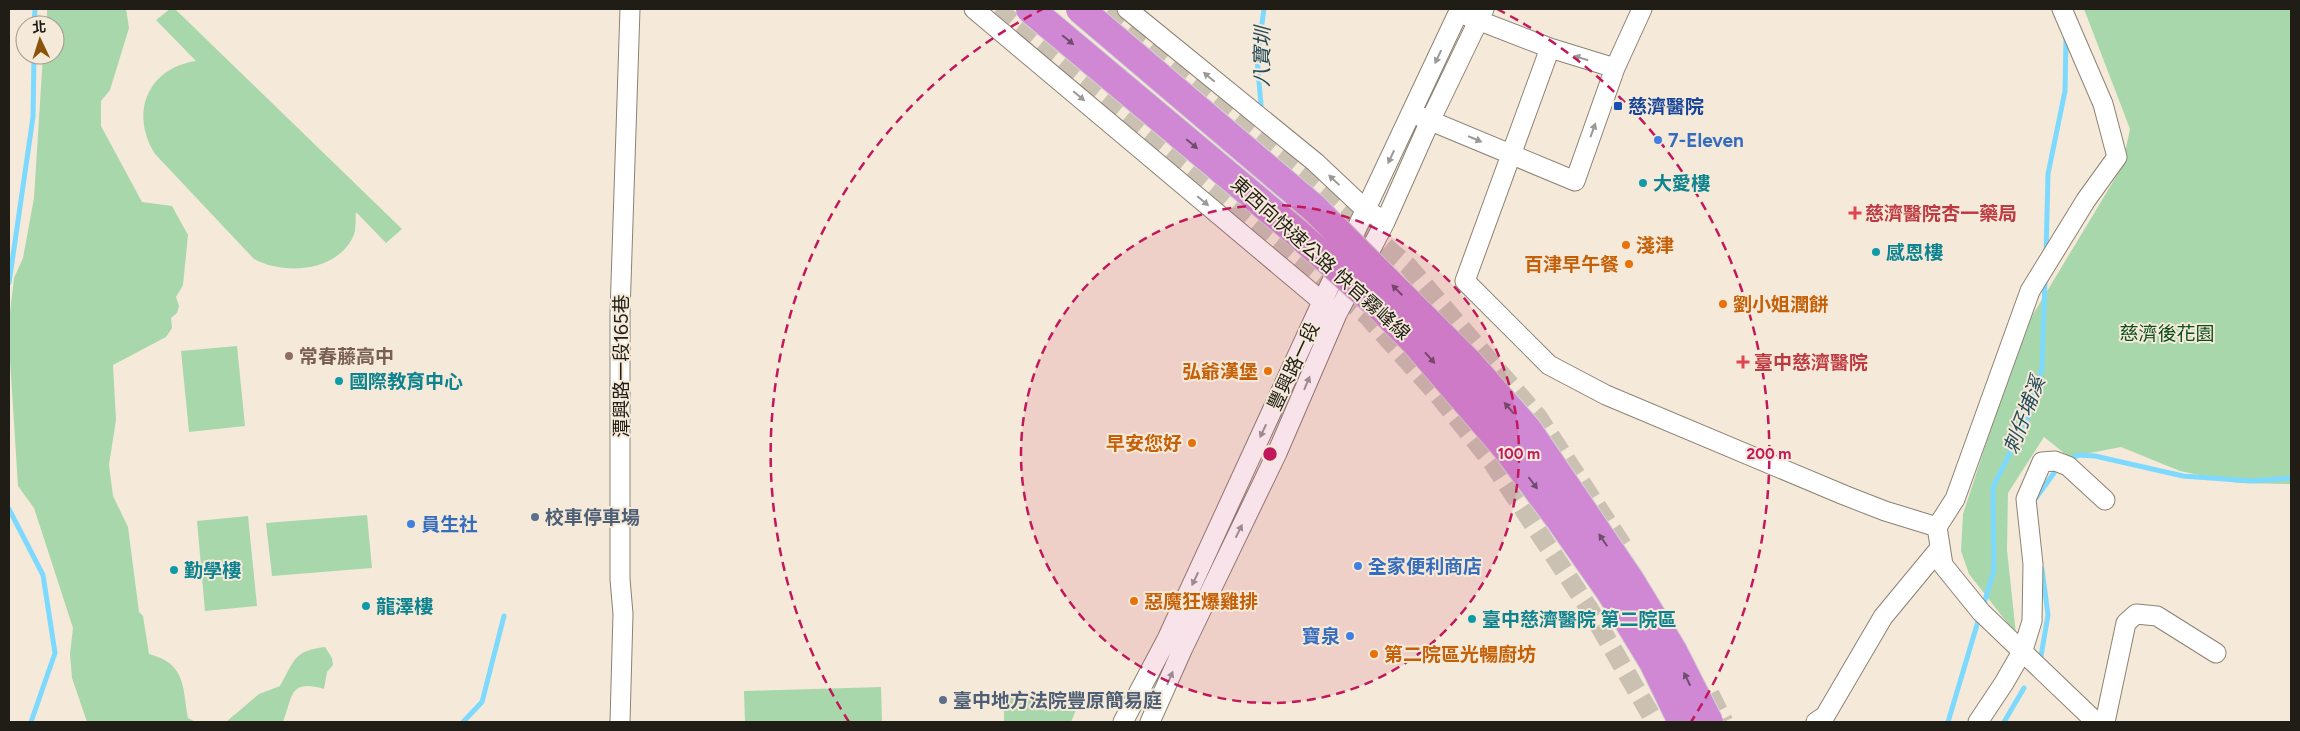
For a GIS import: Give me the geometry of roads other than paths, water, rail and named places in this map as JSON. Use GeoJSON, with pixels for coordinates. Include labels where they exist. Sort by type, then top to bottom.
{"type":"FeatureCollection","features":[{"type":"Feature","properties":{"kind":"highway","name":"東西向快速公路 快官霧峰線"},"geometry":{"type":"LineString","coordinates":[[1030,9],[1304,239],[1377,304],[1415,342],[1508,449],[1560,520],[1610,593],[1653,662],[1682,722]]}},
{"type":"Feature","properties":{"kind":"highway","name":"東西向快速公路 快官霧峰線"},"geometry":{"type":"LineString","coordinates":[[1080,9],[1314,208],[1393,285],[1489,385],[1528,430],[1630,580],[1674,651],[1709,722]]}},
{"type":"Feature","properties":{"kind":"street","name":"潭興路一段165巷"},"geometry":{"type":"LineString","coordinates":[[620,722],[623,614],[620,579],[620,313],[630,9]]}},
{"type":"Feature","properties":{"kind":"street"},"geometry":{"type":"LineString","coordinates":[[974,9],[1337,314]]}},
{"type":"Feature","properties":{"kind":"street"},"geometry":{"type":"LineString","coordinates":[[1127,9],[1315,162],[1366,210],[1385,222]]}},
{"type":"Feature","properties":{"kind":"street"},"geometry":{"type":"LineString","coordinates":[[1412,113],[1574,181],[1615,68],[1642,9]]}},
{"type":"Feature","properties":{"kind":"street"},"geometry":{"type":"LineString","coordinates":[[2062,9],[2103,104],[2117,157],[2086,200],[2030,291],[1955,499],[1937,527],[1943,565],[1981,612],[2096,722]]}},
{"type":"Feature","properties":{"kind":"street"},"geometry":{"type":"LineString","coordinates":[[1459,11],[1480,15],[1550,48],[1615,68]]}},
{"type":"Feature","properties":{"kind":"street","name":"豐興路一段"},"geometry":{"type":"LineString","coordinates":[[1123,722],[1167,640],[1322,302],[1459,11]]}},
{"type":"Feature","properties":{"kind":"street","name":"豐興路一段"},"geometry":{"type":"LineString","coordinates":[[1150,722],[1183,648],[1277,453],[1337,314],[1385,222],[1480,15]]}},
{"type":"Feature","properties":{"kind":"street"},"geometry":{"type":"LineString","coordinates":[[1550,48],[1510,154],[1466,281],[1549,365],[1606,395],[1844,496],[1885,512],[1937,527]]}},
{"type":"Feature","properties":{"kind":"street"},"geometry":{"type":"LineString","coordinates":[[1978,722],[2004,683],[2022,650],[2032,621],[2032,564],[2026,499],[2042,462],[2055,461],[2068,466],[2104,500]]}},
{"type":"Feature","properties":{"kind":"street"},"geometry":{"type":"LineString","coordinates":[[1816,722],[1825,716],[1882,617],[1940,548]]}},
{"type":"Feature","properties":{"kind":"street"},"geometry":{"type":"LineString","coordinates":[[2105,722],[2126,623],[2136,614],[2157,616],[2216,652]]}},
{"type":"Feature","properties":{"kind":"waterway"},"geometry":{"type":"LineString","coordinates":[[35,9],[35,15]]}},
{"type":"Feature","properties":{"kind":"waterway","name":"八寶圳"},"geometry":{"type":"LineString","coordinates":[[1261,105],[1257,59],[1264,9]]}},
{"type":"Feature","properties":{"kind":"waterway","name":"刺仔埔溪"},"geometry":{"type":"LineString","coordinates":[[2046,254],[2048,174],[2065,91],[2066,37]]}},
{"type":"Feature","properties":{"kind":"waterway"},"geometry":{"type":"LineString","coordinates":[[9,283],[33,117],[34,65]]}},
{"type":"Feature","properties":{"kind":"waterway","name":"刺仔埔溪"},"geometry":{"type":"LineString","coordinates":[[1983,607],[1994,570],[1993,487],[2028,417],[2042,369],[2045,280]]}},
{"type":"Feature","properties":{"kind":"waterway"},"geometry":{"type":"LineString","coordinates":[[2068,461],[2078,455],[2095,456],[2183,476],[2251,481],[2291,478]]}},
{"type":"Feature","properties":{"kind":"waterway"},"geometry":{"type":"LineString","coordinates":[[2036,498],[2054,473]]}},
{"type":"Feature","properties":{"kind":"waterway"},"geometry":{"type":"LineString","coordinates":[[9,509],[43,575],[55,653],[31,722]]}},
{"type":"Feature","properties":{"kind":"waterway"},"geometry":{"type":"LineString","coordinates":[[2040,662],[2048,615],[2042,569]]}},
{"type":"Feature","properties":{"kind":"waterway"},"geometry":{"type":"LineString","coordinates":[[463,722],[482,702],[504,616]]}},
{"type":"Feature","properties":{"kind":"waterway","name":"刺仔埔溪"},"geometry":{"type":"LineString","coordinates":[[1948,722],[1979,618]]}},
{"type":"Feature","properties":{"kind":"waterway"},"geometry":{"type":"LineString","coordinates":[[2004,722],[2024,688]]}},
{"type":"Feature","properties":{"kind":"tunnel"},"geometry":{"type":"LineString","coordinates":[[997,9],[1367,316],[1438,395],[1492,462],[1590,610],[1655,722]]}},
{"type":"Feature","properties":{"kind":"tunnel"},"geometry":{"type":"LineString","coordinates":[[1106,13],[1326,195],[1408,266],[1538,417],[1627,552]]}},
{"type":"Feature","properties":{"kind":"tunnel"},"geometry":{"type":"LineString","coordinates":[[1710,694],[1724,722]]}},
{"type":"Feature","properties":{"kind":"place","name":"慈濟醫院"},"geometry":{"type":"Point","coordinates":[1618,106]}},
{"type":"Feature","properties":{"kind":"place","name":"7-Eleven"},"geometry":{"type":"Point","coordinates":[1658,140]}},
{"type":"Feature","properties":{"kind":"place","name":"大愛樓"},"geometry":{"type":"Point","coordinates":[1643,183]}},
{"type":"Feature","properties":{"kind":"place","name":"慈濟醫院杏一藥局"},"geometry":{"type":"Point","coordinates":[1855,213]}},
{"type":"Feature","properties":{"kind":"place","name":"淺津"},"geometry":{"type":"Point","coordinates":[1626,245]}},
{"type":"Feature","properties":{"kind":"place","name":"感恩樓"},"geometry":{"type":"Point","coordinates":[1876,252]}},
{"type":"Feature","properties":{"kind":"place","name":"百津早午餐"},"geometry":{"type":"Point","coordinates":[1629,264]}},
{"type":"Feature","properties":{"kind":"place","name":"劉小姐潤餅"},"geometry":{"type":"Point","coordinates":[1723,304]}},
{"type":"Feature","properties":{"kind":"place","name":"常春藤高中"},"geometry":{"type":"Point","coordinates":[289,356]}},
{"type":"Feature","properties":{"kind":"place","name":"臺中慈濟醫院"},"geometry":{"type":"Point","coordinates":[1743,362]}},
{"type":"Feature","properties":{"kind":"place","name":"弘爺漢堡"},"geometry":{"type":"Point","coordinates":[1268,371]}},
{"type":"Feature","properties":{"kind":"place","name":"國際教育中心"},"geometry":{"type":"Point","coordinates":[339,381]}},
{"type":"Feature","properties":{"kind":"place","name":"早安您好"},"geometry":{"type":"Point","coordinates":[1192,443]}},
{"type":"Feature","properties":{"kind":"place","name":"校車停車場"},"geometry":{"type":"Point","coordinates":[535,517]}},
{"type":"Feature","properties":{"kind":"place","name":"員生社"},"geometry":{"type":"Point","coordinates":[411,524]}},
{"type":"Feature","properties":{"kind":"place","name":"全家便利商店"},"geometry":{"type":"Point","coordinates":[1358,566]}},
{"type":"Feature","properties":{"kind":"place","name":"勤學樓"},"geometry":{"type":"Point","coordinates":[174,570]}},
{"type":"Feature","properties":{"kind":"place","name":"惡魔狂爆雞排"},"geometry":{"type":"Point","coordinates":[1134,601]}},
{"type":"Feature","properties":{"kind":"place","name":"龍澤樓"},"geometry":{"type":"Point","coordinates":[366,606]}},
{"type":"Feature","properties":{"kind":"place","name":"臺中慈濟醫院 第二院區"},"geometry":{"type":"Point","coordinates":[1472,619]}},
{"type":"Feature","properties":{"kind":"place","name":"寶泉"},"geometry":{"type":"Point","coordinates":[1350,636]}},
{"type":"Feature","properties":{"kind":"place","name":"第二院區光暢廚坊"},"geometry":{"type":"Point","coordinates":[1374,654]}},
{"type":"Feature","properties":{"kind":"place","name":"臺中地方法院豐原簡易庭"},"geometry":{"type":"Point","coordinates":[943,700]}},
{"type":"Feature","properties":{"kind":"park label","name":"慈濟後花園"},"geometry":{"type":"Point","coordinates":[2167,333]}}]}
